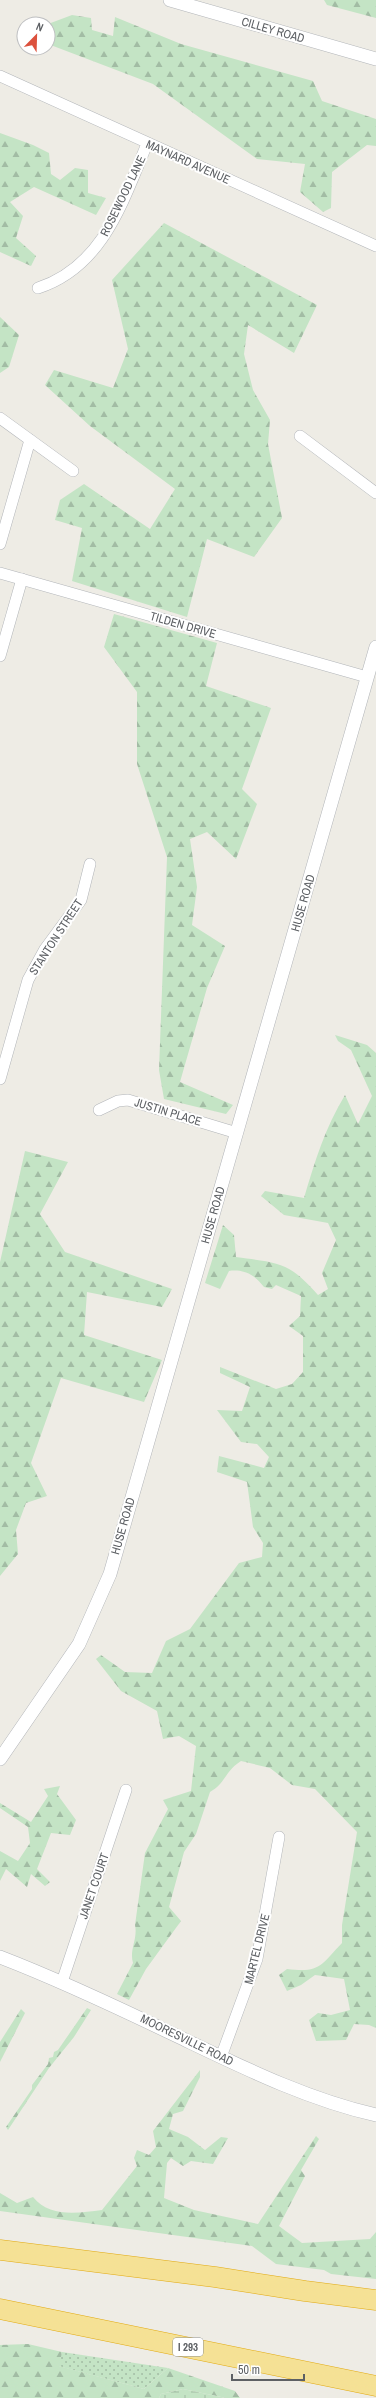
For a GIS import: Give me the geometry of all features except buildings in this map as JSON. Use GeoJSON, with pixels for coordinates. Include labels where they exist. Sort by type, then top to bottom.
{"type":"FeatureCollection","features":[{"type":"Feature","properties":{"kind":"highway"},"geometry":{"type":"LineString","coordinates":[[0,2250],[215,2277],[376,2300]]}},
{"type":"Feature","properties":{"kind":"highway","name":"I 293"},"geometry":{"type":"LineString","coordinates":[[0,2310],[376,2386]]}},
{"type":"Feature","properties":{"kind":"street","name":"CILLEY ROAD"},"geometry":{"type":"LineString","coordinates":[[170,0],[376,59]]}},
{"type":"Feature","properties":{"kind":"street","name":"MAYNARD AVENUE"},"geometry":{"type":"LineString","coordinates":[[0,76],[376,246]]}},
{"type":"Feature","properties":{"kind":"street","name":"ROSEWOOD LANE"},"geometry":{"type":"LineString","coordinates":[[38,288],[53,283],[92,254],[116,216],[148,144]]}},
{"type":"Feature","properties":{"kind":"street"},"geometry":{"type":"LineString","coordinates":[[0,418],[73,471]]}},
{"type":"Feature","properties":{"kind":"street"},"geometry":{"type":"LineString","coordinates":[[300,436],[376,493]]}},
{"type":"Feature","properties":{"kind":"street"},"geometry":{"type":"LineString","coordinates":[[0,544],[30,440]]}},
{"type":"Feature","properties":{"kind":"street","name":"TILDEN DRIVE"},"geometry":{"type":"LineString","coordinates":[[0,573],[367,677]]}},
{"type":"Feature","properties":{"kind":"street"},"geometry":{"type":"LineString","coordinates":[[0,656],[22,579]]}},
{"type":"Feature","properties":{"kind":"street","name":"HUSE ROAD"},"geometry":{"type":"LineString","coordinates":[[0,1759],[79,1644],[102,1595],[237,1133],[376,647]]}},
{"type":"Feature","properties":{"kind":"street","name":"STANTON STREET"},"geometry":{"type":"LineString","coordinates":[[0,1079],[23,995],[32,970],[81,900],[90,864]]}},
{"type":"Feature","properties":{"kind":"street"},"geometry":{"type":"LineString","coordinates":[[0,1036],[11,1040]]}},
{"type":"Feature","properties":{"kind":"street","name":"JUSTIN PLACE"},"geometry":{"type":"LineString","coordinates":[[99,1110],[118,1101],[128,1100],[237,1133]]}},
{"type":"Feature","properties":{"kind":"street","name":"JANET COURT"},"geometry":{"type":"LineString","coordinates":[[62,1982],[126,1790]]}},
{"type":"Feature","properties":{"kind":"street","name":"MARTEL DRIVE"},"geometry":{"type":"LineString","coordinates":[[221,2057],[257,1958],[279,1837]]}},
{"type":"Feature","properties":{"kind":"street","name":"MOORESVILLE ROAD"},"geometry":{"type":"LineString","coordinates":[[0,1957],[62,1982],[221,2057],[305,2094],[376,2115]]}},
{"type":"Feature","properties":{"kind":"green space"},"geometry":{"type":"Polygon","coordinates":[[[324,0],[376,0],[376,18],[327,5],[324,0]]]}},
{"type":"Feature","properties":{"kind":"green space"},"geometry":{"type":"Polygon","coordinates":[[[72,15],[91,18],[92,30],[113,36],[115,17],[181,44],[313,81],[322,101],[376,119],[376,146],[367,145],[332,172],[331,208],[323,212],[300,192],[305,164],[257,159],[153,84],[56,47],[56,21],[72,15]]]}},
{"type":"Feature","properties":{"kind":"green space"},"geometry":{"type":"Polygon","coordinates":[[[0,133],[33,145],[49,153],[51,174],[60,180],[75,168],[88,170],[88,193],[106,198],[96,215],[34,187],[10,202],[23,216],[16,238],[36,256],[31,266],[0,252],[0,133]]]}},
{"type":"Feature","properties":{"kind":"green space"},"geometry":{"type":"Polygon","coordinates":[[[164,223],[317,305],[294,353],[248,325],[244,354],[253,390],[270,420],[268,444],[282,518],[254,557],[207,539],[187,617],[72,581],[82,528],[55,520],[60,500],[84,484],[150,529],[175,489],[90,426],[45,385],[54,370],[113,388],[128,349],[112,280],[164,223]]]}},
{"type":"Feature","properties":{"kind":"green space"},"geometry":{"type":"Polygon","coordinates":[[[0,317],[19,335],[9,367],[0,373],[0,317]]]}},
{"type":"Feature","properties":{"kind":"green space"},"geometry":{"type":"Polygon","coordinates":[[[114,614],[217,643],[206,686],[271,708],[242,789],[257,804],[236,859],[207,832],[190,839],[197,887],[192,925],[225,946],[207,988],[180,1082],[233,1105],[226,1114],[164,1099],[159,1070],[167,857],[137,764],[137,692],[104,647],[114,614]]]}},
{"type":"Feature","properties":{"kind":"green space"},"geometry":{"type":"Polygon","coordinates":[[[335,1035],[367,1045],[376,1053],[376,2028],[369,2025],[354,2024],[346,2040],[316,2041],[309,2020],[318,2013],[331,2015],[350,2010],[344,1979],[315,1975],[301,1985],[287,1991],[279,1975],[287,1969],[306,1970],[319,1966],[342,1943],[342,1925],[357,1832],[315,1789],[292,1785],[270,1768],[241,1761],[231,1769],[215,1789],[210,1792],[196,1834],[184,1852],[169,1907],[181,1921],[146,1969],[129,2000],[117,1994],[133,1963],[132,1954],[136,1930],[135,1925],[145,1853],[168,1809],[163,1800],[191,1791],[196,1746],[179,1736],[163,1739],[157,1711],[121,1691],[96,1659],[101,1655],[125,1672],[152,1673],[166,1641],[190,1629],[239,1563],[262,1557],[263,1543],[253,1527],[247,1482],[217,1472],[219,1456],[264,1468],[269,1457],[257,1444],[241,1442],[217,1410],[242,1411],[250,1387],[220,1373],[220,1367],[276,1389],[292,1384],[303,1372],[303,1336],[289,1326],[300,1316],[301,1296],[276,1285],[272,1289],[264,1287],[253,1276],[240,1271],[229,1271],[220,1289],[205,1283],[223,1225],[234,1235],[236,1257],[263,1261],[282,1266],[299,1276],[318,1295],[328,1289],[322,1273],[336,1240],[328,1223],[284,1215],[261,1196],[265,1191],[304,1198],[326,1132],[345,1095],[358,1124],[372,1096],[351,1050],[338,1041],[335,1035]]]}},
{"type":"Feature","properties":{"kind":"green space"},"geometry":{"type":"Polygon","coordinates":[[[25,1151],[68,1162],[40,1214],[65,1252],[172,1289],[162,1307],[87,1292],[84,1335],[162,1360],[144,1402],[61,1378],[31,1463],[47,1496],[26,1503],[16,1530],[18,1554],[0,1576],[0,1262],[25,1151]]]}},
{"type":"Feature","properties":{"kind":"green space"},"geometry":{"type":"Polygon","coordinates":[[[60,1786],[57,1794],[76,1820],[70,1835],[51,1833],[37,1869],[50,1882],[45,1886],[31,1874],[27,1887],[6,1869],[0,1881],[0,1851],[18,1861],[30,1843],[28,1827],[0,1808],[0,1803],[31,1822],[48,1796],[44,1789],[60,1786]]]}},
{"type":"Feature","properties":{"kind":"green space"},"geometry":{"type":"Polygon","coordinates":[[[87,2008],[91,2010],[74,2037],[49,2068],[8,2130],[6,2127],[32,2089],[32,2085],[48,2064],[49,2058],[53,2057],[54,2052],[58,2050],[87,2008]]]}},
{"type":"Feature","properties":{"kind":"green space"},"geometry":{"type":"Polygon","coordinates":[[[21,2009],[25,2013],[0,2062],[0,2042],[21,2009]]]}},
{"type":"Feature","properties":{"kind":"green space"},"geometry":{"type":"Polygon","coordinates":[[[200,2070],[200,2077],[183,2111],[173,2114],[169,2129],[188,2137],[205,2150],[221,2137],[228,2138],[213,2164],[191,2161],[183,2166],[171,2158],[167,2163],[164,2198],[194,2210],[258,2224],[316,2136],[319,2139],[301,2170],[305,2176],[279,2226],[302,2243],[370,2239],[376,2232],[376,2279],[331,2274],[324,2270],[276,2264],[252,2246],[0,2211],[0,2193],[17,2203],[33,2197],[40,2204],[56,2211],[74,2213],[102,2210],[137,2166],[134,2158],[137,2150],[149,2155],[156,2147],[153,2131],[200,2070]]]}},
{"type":"Feature","properties":{"kind":"green space"},"geometry":{"type":"Polygon","coordinates":[[[28,2344],[62,2352],[59,2366],[144,2389],[168,2368],[235,2391],[240,2398],[226,2398],[183,2389],[161,2394],[159,2398],[0,2398],[0,2345],[28,2344]]]}},
{"type":"Feature","properties":{"kind":"green space"},"geometry":{"type":"Polygon","coordinates":[[[62,2352],[168,2368],[144,2389],[58,2366],[62,2352]]]}},
{"type":"Feature","properties":{"kind":"green space"},"geometry":{"type":"Polygon","coordinates":[[[183,2389],[226,2398],[159,2398],[161,2394],[183,2389]]]}}]}
